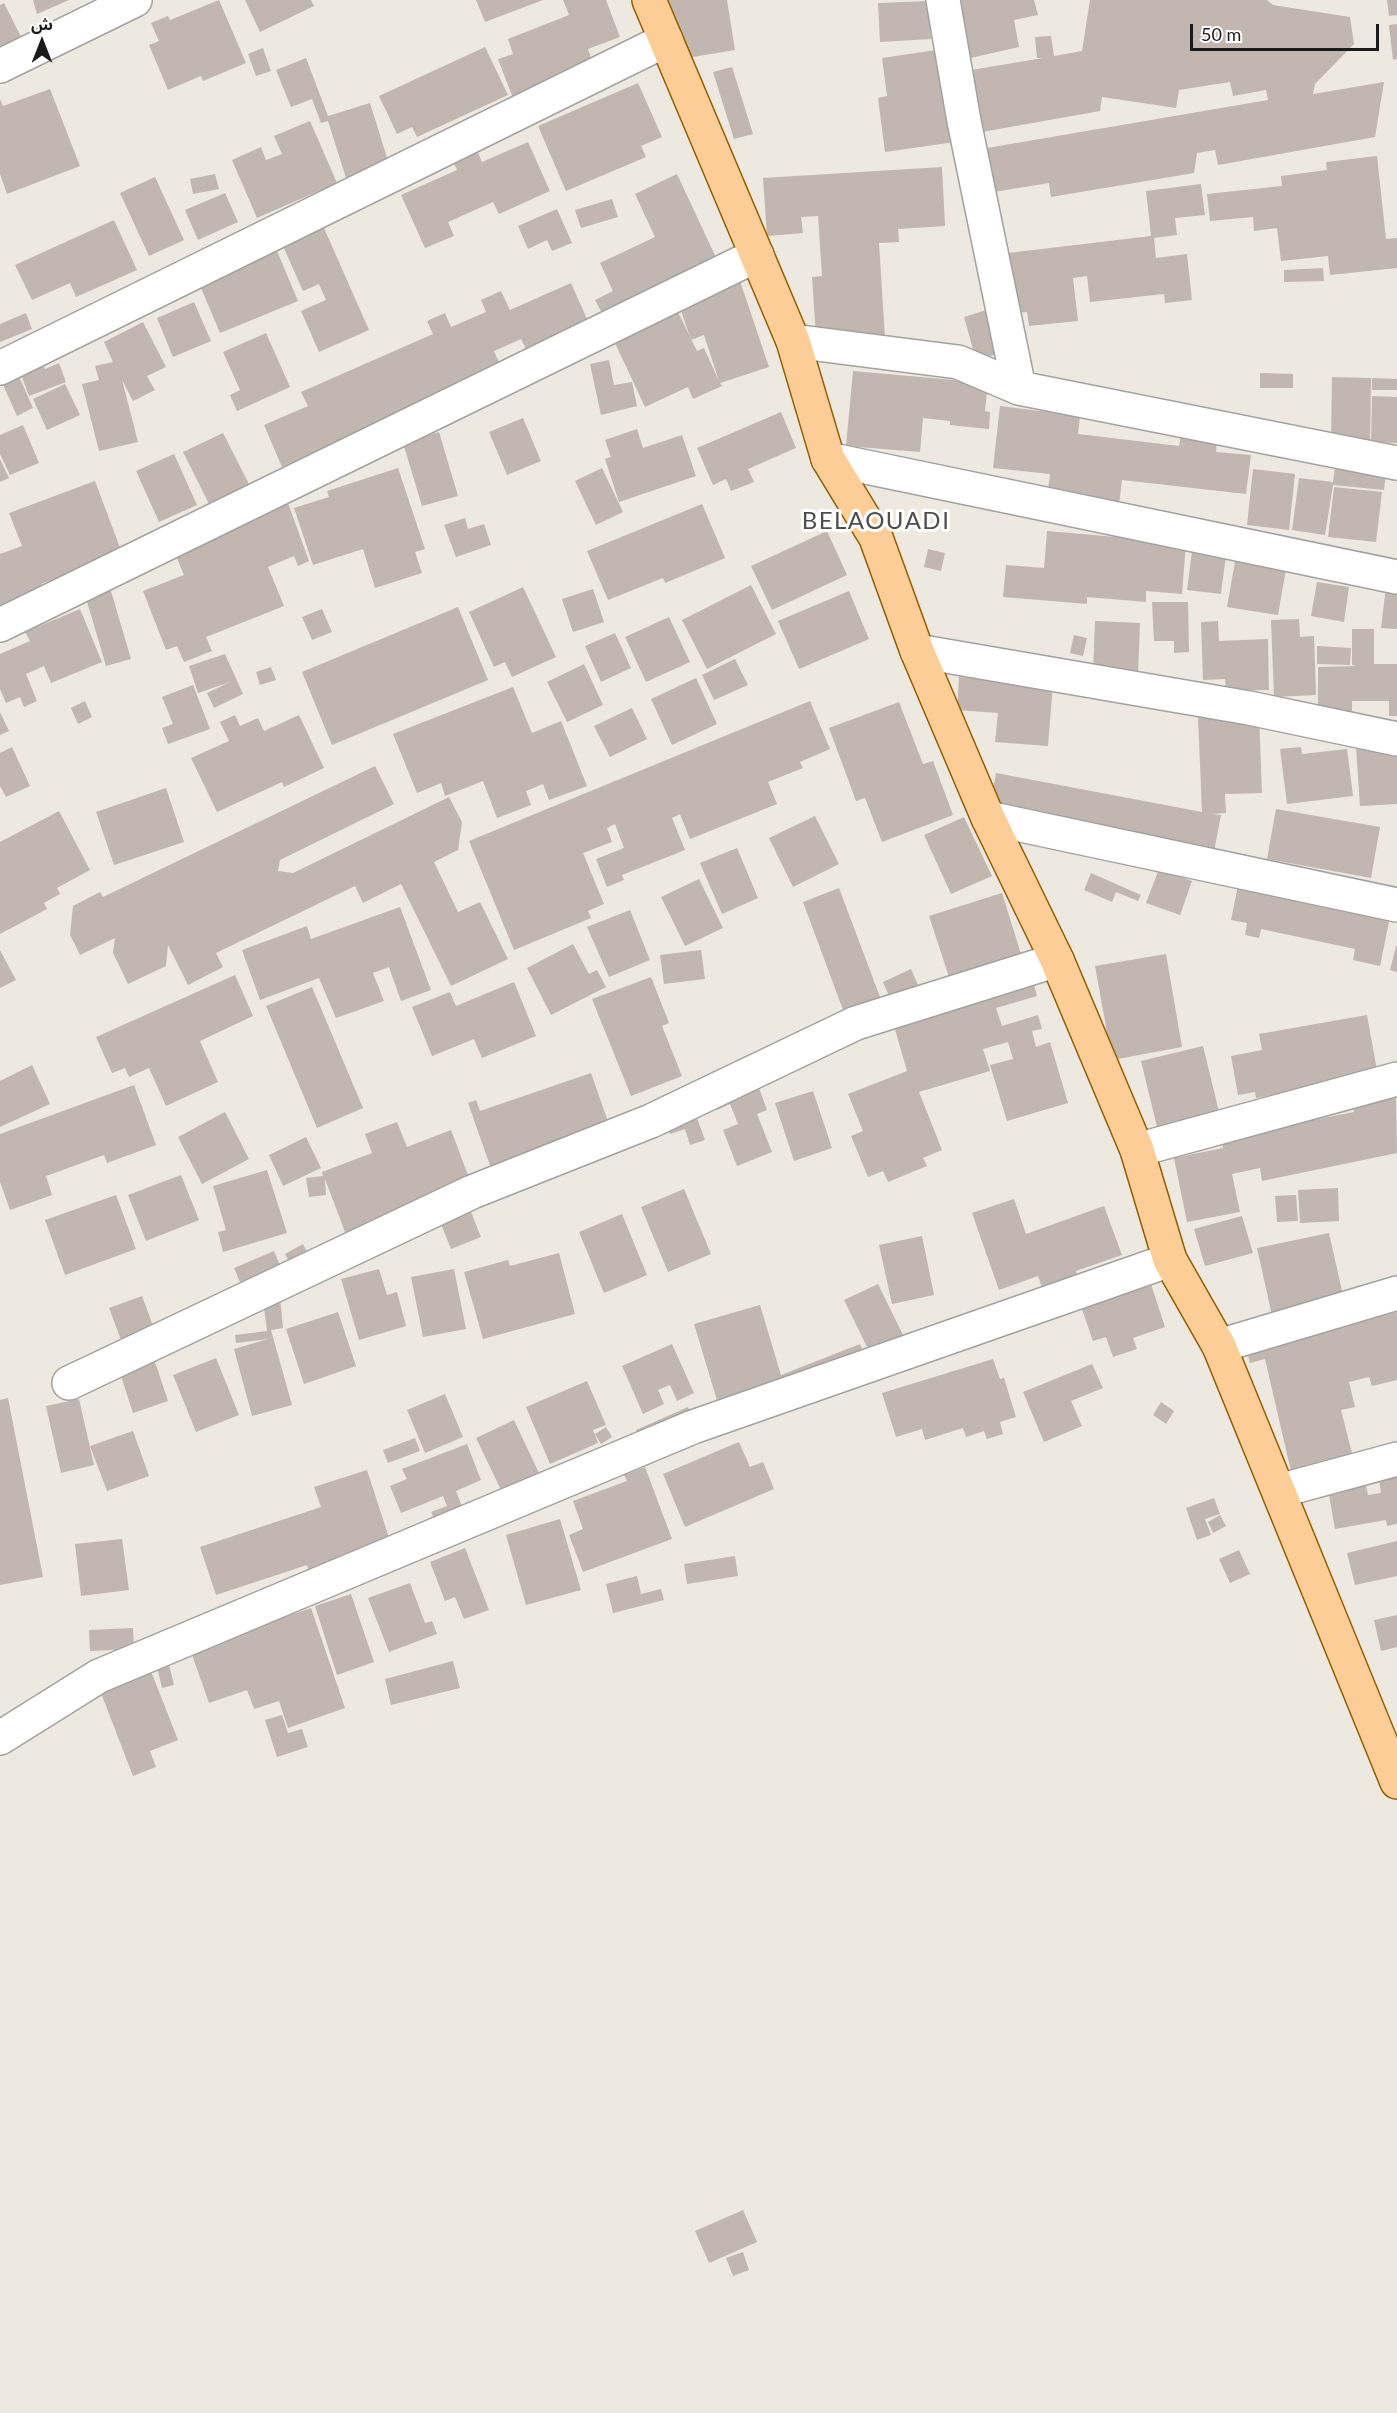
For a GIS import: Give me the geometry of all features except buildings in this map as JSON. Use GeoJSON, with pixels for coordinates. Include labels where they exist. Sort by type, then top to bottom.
{"type":"FeatureCollection","features":[{"type":"Feature","properties":{"kind":"main road"},"geometry":{"type":"LineString","coordinates":[[649,0],[793,341],[828,459],[876,538],[917,651],[988,818],[1057,960],[1137,1150],[1170,1260],[1219,1346],[1397,1782]]}},
{"type":"Feature","properties":{"kind":"street"},"geometry":{"type":"LineString","coordinates":[[0,66],[135,0]]}},
{"type":"Feature","properties":{"kind":"street"},"geometry":{"type":"LineString","coordinates":[[943,0],[964,122],[1019,387]]}},
{"type":"Feature","properties":{"kind":"street"},"geometry":{"type":"LineString","coordinates":[[0,368],[666,40]]}},
{"type":"Feature","properties":{"kind":"street"},"geometry":{"type":"LineString","coordinates":[[0,625],[757,255]]}},
{"type":"Feature","properties":{"kind":"street"},"geometry":{"type":"LineString","coordinates":[[793,341],[958,362],[1019,387],[1397,463]]}},
{"type":"Feature","properties":{"kind":"street"},"geometry":{"type":"LineString","coordinates":[[828,459],[1397,578]]}},
{"type":"Feature","properties":{"kind":"street"},"geometry":{"type":"LineString","coordinates":[[917,651],[1250,708],[1397,739]]}},
{"type":"Feature","properties":{"kind":"street"},"geometry":{"type":"LineString","coordinates":[[988,818],[1397,905]]}},
{"type":"Feature","properties":{"kind":"street"},"geometry":{"type":"LineString","coordinates":[[69,1383],[472,1192],[651,1121],[856,1023],[1057,960]]}},
{"type":"Feature","properties":{"kind":"street"},"geometry":{"type":"LineString","coordinates":[[1137,1150],[1397,1079]]}},
{"type":"Feature","properties":{"kind":"street"},"geometry":{"type":"LineString","coordinates":[[0,1738],[99,1676],[693,1427],[1170,1260]]}},
{"type":"Feature","properties":{"kind":"street"},"geometry":{"type":"LineString","coordinates":[[1219,1346],[1397,1293]]}},
{"type":"Feature","properties":{"kind":"street"},"geometry":{"type":"LineString","coordinates":[[1279,1491],[1397,1459]]}},
{"type":"Feature","properties":{"kind":"district","name":"BELAOUADI"},"geometry":{"type":"Point","coordinates":[876,521]}}]}
